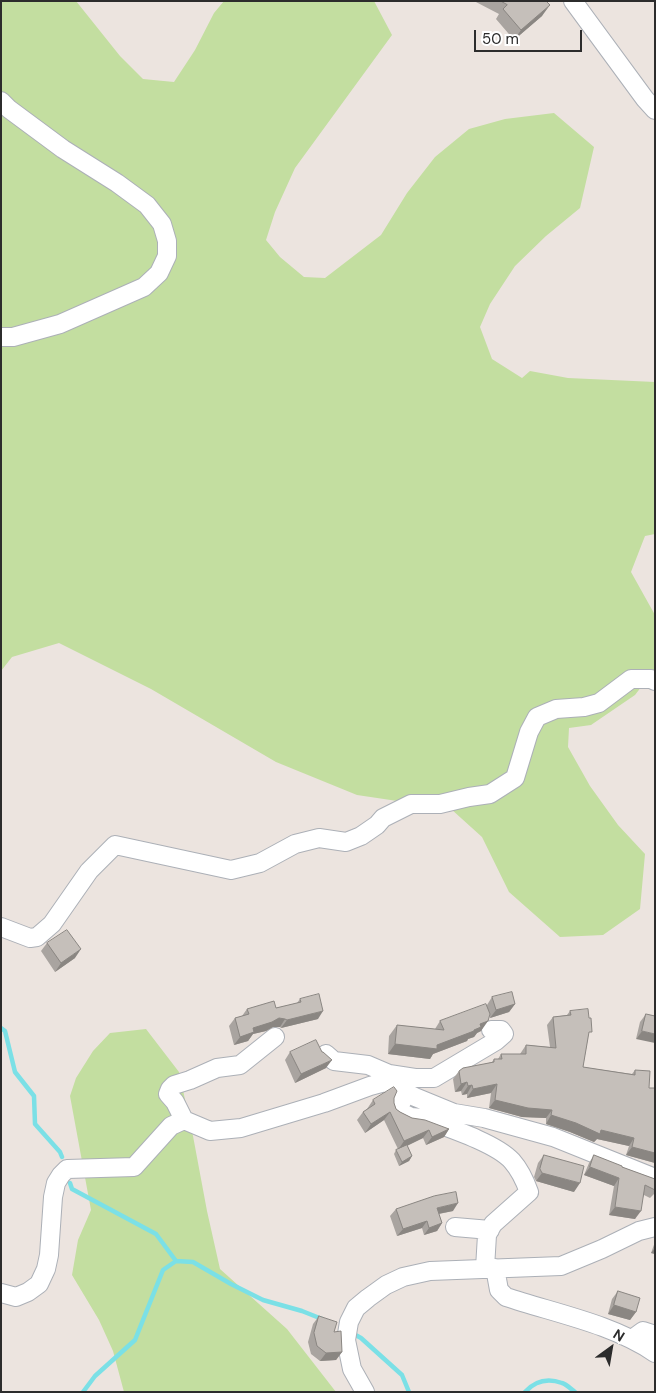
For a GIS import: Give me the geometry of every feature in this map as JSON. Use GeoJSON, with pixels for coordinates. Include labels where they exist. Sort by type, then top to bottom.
{"type":"FeatureCollection","features":[{"type":"Feature","properties":{"kind":"street"},"geometry":{"type":"LineString","coordinates":[[573,1],[655,110]]}},
{"type":"Feature","properties":{"kind":"street"},"geometry":{"type":"LineString","coordinates":[[1,101],[63,149],[117,183],[147,205],[162,224],[167,241],[167,256],[160,273],[144,287],[60,324],[13,337],[1,337]]}},
{"type":"Feature","properties":{"kind":"street"},"geometry":{"type":"LineString","coordinates":[[1,927],[30,938],[36,937],[52,924],[89,871],[115,846],[231,870],[260,863],[295,844],[319,838],[346,842],[361,836],[383,818],[411,804],[440,804],[490,794],[515,778],[529,732],[537,717],[556,710],[584,708],[599,703],[631,679],[655,680]]}},
{"type":"Feature","properties":{"kind":"street"},"geometry":{"type":"LineString","coordinates":[[275,1037],[240,1065],[217,1068],[174,1085],[168,1094],[184,1120],[210,1131],[241,1128],[324,1103],[387,1078],[434,1078],[496,1041],[504,1034],[500,1030],[492,1030]]}},
{"type":"Feature","properties":{"kind":"street"},"geometry":{"type":"LineString","coordinates":[[326,1054],[334,1061],[368,1065],[407,1092],[454,1112],[484,1118],[553,1137],[655,1178]]}},
{"type":"Feature","properties":{"kind":"street"},"geometry":{"type":"LineString","coordinates":[[407,1092],[399,1110],[411,1117],[422,1118],[495,1148],[511,1160],[522,1175],[529,1192],[493,1224],[487,1235],[490,1268],[499,1290],[506,1297],[613,1331],[632,1339],[655,1353]]}},
{"type":"Feature","properties":{"kind":"street"},"geometry":{"type":"LineString","coordinates":[[1,1293],[16,1297],[28,1292],[39,1284],[46,1269],[49,1255],[52,1197],[56,1183],[67,1169],[134,1167],[160,1137],[172,1126],[184,1120]]}},
{"type":"Feature","properties":{"kind":"street"},"geometry":{"type":"LineString","coordinates":[[455,1227],[490,1230]]}},
{"type":"Feature","properties":{"kind":"street"},"geometry":{"type":"LineString","coordinates":[[365,1392],[352,1369],[346,1340],[349,1322],[356,1308],[386,1285],[403,1277],[430,1270],[562,1266],[639,1231],[655,1227]]}},
{"type":"Feature","properties":{"kind":"street"},"geometry":{"type":"LineString","coordinates":[[632,1339],[643,1331],[655,1335]]}},
{"type":"Feature","properties":{"kind":"green space"},"geometry":{"type":"Polygon","coordinates":[[[1,1],[76,1],[120,56],[143,79],[174,82],[195,50],[214,13],[224,1],[374,1],[392,35],[295,168],[275,212],[266,240],[280,257],[304,277],[325,278],[381,235],[407,193],[435,157],[469,129],[505,119],[554,113],[594,147],[580,208],[546,236],[515,266],[490,304],[480,327],[492,359],[522,378],[530,371],[568,378],[655,382],[655,534],[645,536],[631,572],[655,615],[655,669],[635,695],[591,725],[569,728],[568,747],[590,786],[618,825],[645,854],[640,909],[603,935],[560,937],[509,892],[482,837],[451,809],[357,795],[276,762],[151,689],[59,643],[12,657],[1,671],[1,1]]]}},
{"type":"Feature","properties":{"kind":"green space"},"geometry":{"type":"Polygon","coordinates":[[[146,1029],[179,1072],[220,1269],[287,1329],[336,1392],[124,1392],[113,1351],[99,1320],[72,1275],[78,1240],[91,1210],[70,1096],[76,1078],[93,1051],[110,1033],[146,1029]]]}},
{"type":"Feature","properties":{"kind":"building"},"geometry":{"type":"Polygon","coordinates":[[[501,1],[546,1],[550,5],[521,30],[503,9],[507,5],[501,1]]]}},
{"type":"Feature","properties":{"kind":"building"},"geometry":{"type":"Polygon","coordinates":[[[67,930],[81,949],[61,963],[47,943],[67,930]]]}},
{"type":"Feature","properties":{"kind":"building"},"geometry":{"type":"Polygon","coordinates":[[[512,992],[515,1004],[496,1010],[492,997],[512,992]]]}},
{"type":"Feature","properties":{"kind":"building"},"geometry":{"type":"Polygon","coordinates":[[[319,994],[323,1011],[287,1020],[279,1018],[253,1028],[254,1032],[240,1037],[235,1018],[249,1014],[247,1009],[274,1001],[276,1008],[301,1002],[300,999],[319,994]]]}},
{"type":"Feature","properties":{"kind":"building"},"geometry":{"type":"Polygon","coordinates":[[[486,1004],[490,1014],[488,1021],[480,1024],[481,1027],[474,1031],[437,1045],[437,1049],[395,1044],[397,1025],[444,1030],[440,1021],[486,1004]]]}},
{"type":"Feature","properties":{"kind":"building"},"geometry":{"type":"Polygon","coordinates":[[[588,1009],[592,1032],[589,1032],[583,1067],[635,1075],[635,1070],[650,1071],[649,1088],[655,1088],[655,1153],[632,1147],[634,1138],[601,1130],[600,1134],[576,1123],[551,1115],[552,1110],[528,1108],[495,1100],[497,1084],[473,1089],[472,1085],[468,1086],[467,1082],[461,1084],[459,1071],[463,1068],[494,1062],[494,1059],[502,1059],[501,1054],[526,1054],[526,1045],[556,1048],[553,1017],[571,1015],[570,1011],[588,1009]]]}},
{"type":"Feature","properties":{"kind":"building"},"geometry":{"type":"Polygon","coordinates":[[[646,1014],[655,1016],[655,1034],[642,1031],[646,1014]]]}},
{"type":"Feature","properties":{"kind":"building"},"geometry":{"type":"Polygon","coordinates":[[[316,1040],[322,1052],[332,1060],[301,1074],[290,1052],[316,1040]]]}},
{"type":"Feature","properties":{"kind":"building"},"geometry":{"type":"Polygon","coordinates":[[[394,1087],[397,1091],[394,1098],[396,1109],[412,1118],[425,1120],[449,1129],[432,1137],[429,1130],[404,1141],[390,1112],[371,1124],[363,1112],[375,1104],[373,1100],[394,1087]]]}},
{"type":"Feature","properties":{"kind":"building"},"geometry":{"type":"Polygon","coordinates":[[[407,1145],[412,1156],[402,1162],[396,1150],[407,1145]]]}},
{"type":"Feature","properties":{"kind":"building"},"geometry":{"type":"Polygon","coordinates":[[[544,1155],[584,1166],[580,1183],[542,1173],[540,1169],[544,1155]]]}},
{"type":"Feature","properties":{"kind":"building"},"geometry":{"type":"Polygon","coordinates":[[[594,1155],[655,1179],[655,1190],[645,1185],[641,1211],[615,1207],[619,1178],[590,1167],[594,1155]]]}},
{"type":"Feature","properties":{"kind":"building"},"geometry":{"type":"Polygon","coordinates":[[[456,1192],[458,1203],[437,1208],[442,1223],[429,1228],[427,1221],[403,1229],[396,1209],[434,1196],[456,1192]]]}},
{"type":"Feature","properties":{"kind":"building"},"geometry":{"type":"Polygon","coordinates":[[[618,1291],[640,1298],[636,1312],[614,1305],[618,1291]]]}},
{"type":"Feature","properties":{"kind":"building"},"geometry":{"type":"Polygon","coordinates":[[[319,1316],[337,1322],[334,1332],[341,1331],[342,1352],[326,1353],[317,1346],[314,1333],[319,1316]]]}},
{"type":"Feature","properties":{"kind":"waterway"},"geometry":{"type":"LineString","coordinates":[[1,1028],[5,1031],[15,1072],[34,1096],[35,1124],[60,1152],[62,1157]]}},
{"type":"Feature","properties":{"kind":"waterway"},"geometry":{"type":"LineString","coordinates":[[70,1183],[72,1189],[156,1234],[176,1261]]}},
{"type":"Feature","properties":{"kind":"waterway"},"geometry":{"type":"LineString","coordinates":[[83,1392],[95,1376],[135,1340],[163,1270],[176,1261],[193,1262],[263,1300],[322,1319]]}},
{"type":"Feature","properties":{"kind":"waterway"},"geometry":{"type":"LineString","coordinates":[[352,1333],[361,1338],[402,1375],[409,1392]]}},
{"type":"Feature","properties":{"kind":"waterway"},"geometry":{"type":"LineString","coordinates":[[525,1392],[533,1385],[547,1381],[567,1385],[575,1392]]}}]}
